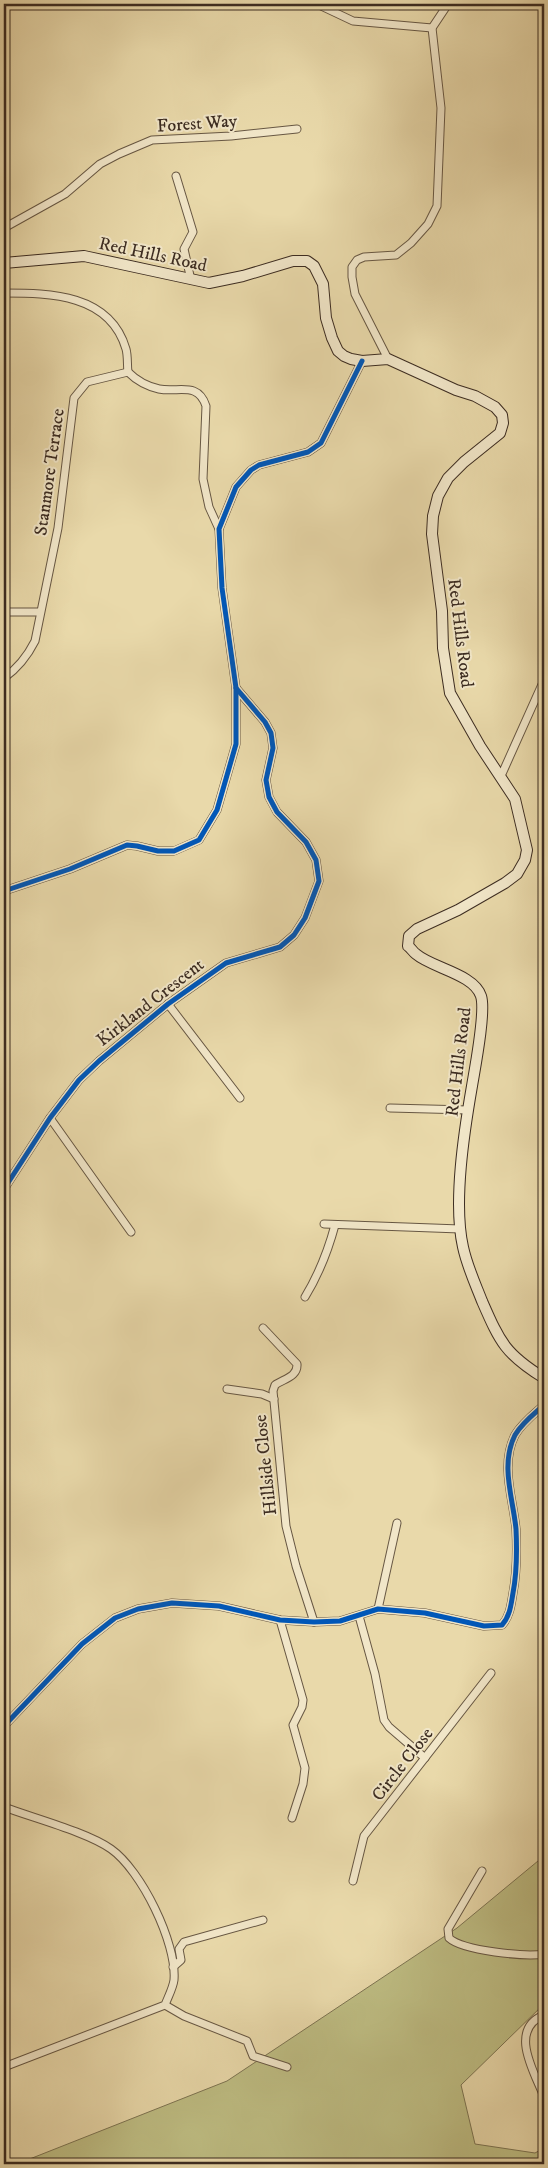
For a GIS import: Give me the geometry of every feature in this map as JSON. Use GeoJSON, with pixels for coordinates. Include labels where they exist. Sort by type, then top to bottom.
{"type":"FeatureCollection","features":[{"type":"Feature","properties":{"kind":"main road","name":"Red Hills Road"},"geometry":{"type":"LineString","coordinates":[[4,263],[84,256],[209,284],[292,261],[307,261],[314,266],[323,284],[326,318],[338,351],[351,360],[388,359],[456,390],[475,396],[495,407],[502,414],[503,423],[500,433],[464,462],[448,478],[438,496],[433,516],[432,534],[442,611],[443,648],[450,693],[480,746],[515,799],[527,850],[525,860],[516,874],[505,883],[458,910],[417,928],[409,936],[408,946],[416,954],[452,972],[477,988],[481,996],[483,1005],[468,1110],[459,1200],[463,1249],[472,1276],[503,1344],[519,1361],[544,1378]]}},
{"type":"Feature","properties":{"kind":"street"},"geometry":{"type":"LineString","coordinates":[[317,4],[353,21],[432,28]]}},
{"type":"Feature","properties":{"kind":"street"},"geometry":{"type":"LineString","coordinates":[[388,359],[355,294],[352,267],[357,260],[364,257],[396,255],[411,244],[428,224],[437,206],[441,108],[432,28],[448,4]]}},
{"type":"Feature","properties":{"kind":"street","name":"Forest Way"},"geometry":{"type":"LineString","coordinates":[[4,228],[65,194],[100,164],[152,140],[230,136],[297,129]]}},
{"type":"Feature","properties":{"kind":"street"},"geometry":{"type":"LineString","coordinates":[[176,176],[193,232],[184,249],[191,280]]}},
{"type":"Feature","properties":{"kind":"street"},"geometry":{"type":"LineString","coordinates":[[4,293],[44,293],[83,302],[101,313],[111,322],[127,350],[128,372],[134,379],[144,385],[160,389],[189,389],[204,398],[206,406],[203,479],[210,507],[219,529],[222,588],[236,688],[236,744],[216,810],[199,840],[174,851],[158,851],[127,845],[70,868],[4,891]]}},
{"type":"Feature","properties":{"kind":"street"},"geometry":{"type":"LineString","coordinates":[[219,529],[236,487],[251,470],[259,465],[308,452],[321,443],[362,361]]}},
{"type":"Feature","properties":{"kind":"street","name":"Stanmore Terrace"},"geometry":{"type":"LineString","coordinates":[[4,678],[17,668],[28,655],[35,641],[58,528],[74,398],[87,382],[128,372]]}},
{"type":"Feature","properties":{"kind":"street"},"geometry":{"type":"LineString","coordinates":[[4,612],[40,612]]}},
{"type":"Feature","properties":{"kind":"street"},"geometry":{"type":"LineString","coordinates":[[501,776],[544,680]]}},
{"type":"Feature","properties":{"kind":"street","name":"Kirkland Crescent"},"geometry":{"type":"LineString","coordinates":[[4,1189],[50,1118],[79,1080],[99,1060],[168,1004],[226,962],[280,947],[294,935],[305,918],[319,881],[316,860],[306,842],[277,812],[269,797],[266,780],[273,748],[271,734],[265,722],[236,688]]}},
{"type":"Feature","properties":{"kind":"street"},"geometry":{"type":"LineString","coordinates":[[168,1004],[240,1098]]}},
{"type":"Feature","properties":{"kind":"street"},"geometry":{"type":"LineString","coordinates":[[390,1108],[468,1110]]}},
{"type":"Feature","properties":{"kind":"street"},"geometry":{"type":"LineString","coordinates":[[50,1118],[131,1232]]}},
{"type":"Feature","properties":{"kind":"street"},"geometry":{"type":"LineString","coordinates":[[324,1224],[460,1230]]}},
{"type":"Feature","properties":{"kind":"street"},"geometry":{"type":"LineString","coordinates":[[305,1297],[315,1282],[329,1249],[335,1225]]}},
{"type":"Feature","properties":{"kind":"street","name":"Hillside Close"},"geometry":{"type":"LineString","coordinates":[[263,1328],[297,1364],[297,1370],[294,1374],[274,1385],[274,1399],[286,1526],[296,1566],[314,1622]]}},
{"type":"Feature","properties":{"kind":"street"},"geometry":{"type":"LineString","coordinates":[[227,1388],[262,1394],[274,1399]]}},
{"type":"Feature","properties":{"kind":"street"},"geometry":{"type":"LineString","coordinates":[[4,1726],[82,1644],[115,1618],[138,1609],[172,1603],[219,1606],[280,1620],[314,1622],[340,1621],[378,1609],[425,1613],[484,1626],[502,1625],[510,1610],[517,1561],[508,1472],[511,1446],[522,1425],[544,1405]]}},
{"type":"Feature","properties":{"kind":"street"},"geometry":{"type":"LineString","coordinates":[[378,1609],[397,1523]]}},
{"type":"Feature","properties":{"kind":"street"},"geometry":{"type":"LineString","coordinates":[[359,1616],[375,1674],[384,1720],[389,1727],[425,1758]]}},
{"type":"Feature","properties":{"kind":"street"},"geometry":{"type":"LineString","coordinates":[[280,1620],[303,1700],[302,1708],[294,1725],[305,1768],[303,1784],[292,1818]]}},
{"type":"Feature","properties":{"kind":"street","name":"Circle Close"},"geometry":{"type":"LineString","coordinates":[[353,1881],[364,1836],[491,1673]]}},
{"type":"Feature","properties":{"kind":"street"},"geometry":{"type":"LineString","coordinates":[[4,1807],[83,1835],[111,1849],[125,1863],[153,1904],[165,1932],[173,1967],[174,1981],[165,2005],[4,2067]]}},
{"type":"Feature","properties":{"kind":"street"},"geometry":{"type":"LineString","coordinates":[[482,1871],[448,1929],[449,1938],[455,1942],[476,1948],[530,1956],[544,1954]]}},
{"type":"Feature","properties":{"kind":"street"},"geometry":{"type":"LineString","coordinates":[[173,1967],[181,1960],[179,1948],[184,1942],[263,1920]]}},
{"type":"Feature","properties":{"kind":"street"},"geometry":{"type":"LineString","coordinates":[[165,2005],[184,2016],[247,2041],[253,2056],[287,2067]]}},
{"type":"Feature","properties":{"kind":"street"},"geometry":{"type":"LineString","coordinates":[[542,2092],[524,2050],[530,2026],[539,2017],[544,2015]]}},
{"type":"Feature","properties":{"kind":"shaded area"},"geometry":{"type":"Polygon","coordinates":[[[544,1856],[544,2004],[461,2085],[475,2144],[535,2153],[544,2148],[544,2164],[17,2164],[227,2081],[457,1928],[544,1856]]]}},
{"type":"Feature","properties":{"kind":"cycle path"},"geometry":{"type":"LineString","coordinates":[[4,891],[70,869],[127,845],[158,851],[174,851],[199,840],[217,810],[236,744],[236,688],[222,588],[219,529],[236,487],[251,470],[259,465],[308,452],[321,443],[362,361]]}},
{"type":"Feature","properties":{"kind":"cycle path"},"geometry":{"type":"LineString","coordinates":[[4,1189],[50,1118],[79,1080],[99,1061],[168,1004],[226,963],[280,947],[294,935],[305,918],[319,881],[316,860],[306,842],[277,812],[269,797],[266,780],[273,748],[271,733],[265,722],[236,688]]}},
{"type":"Feature","properties":{"kind":"cycle path"},"geometry":{"type":"LineString","coordinates":[[4,1726],[82,1644],[115,1618],[138,1609],[172,1603],[219,1606],[280,1620],[314,1622],[340,1621],[378,1609],[425,1613],[484,1626],[502,1625],[507,1618],[511,1606],[516,1561],[516,1529],[509,1482],[508,1458],[515,1435],[528,1419],[544,1405]]}}]}
